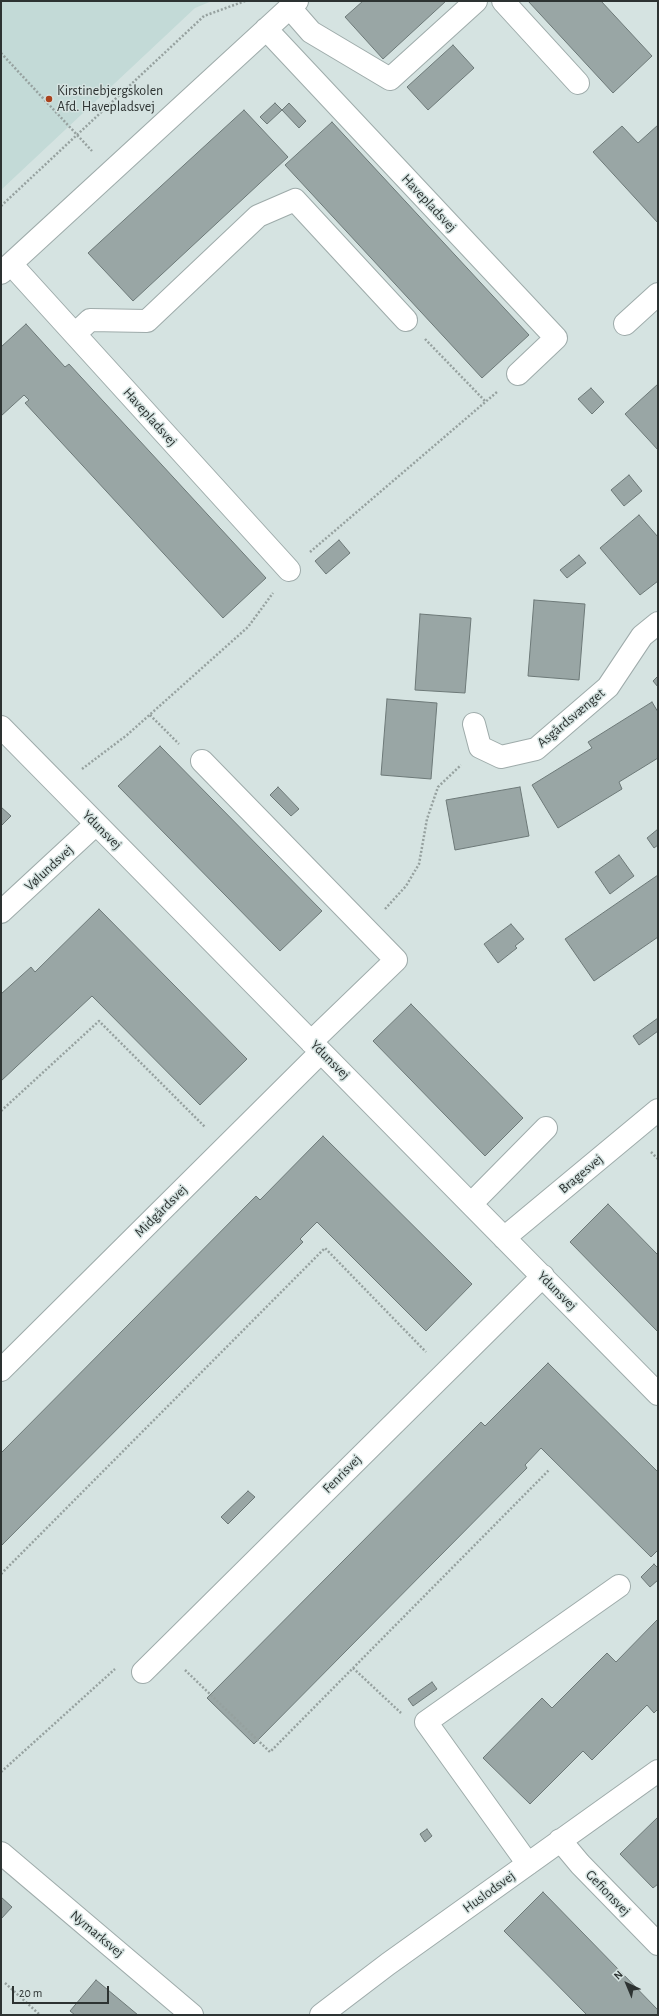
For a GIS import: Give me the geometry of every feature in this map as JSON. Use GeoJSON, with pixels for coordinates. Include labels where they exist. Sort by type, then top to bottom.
{"type":"FeatureCollection","features":[{"type":"Feature","properties":{"kind":"street"},"geometry":{"type":"LineString","coordinates":[[294,4],[311,32],[390,79],[476,1]]}},
{"type":"Feature","properties":{"kind":"street"},"geometry":{"type":"LineString","coordinates":[[503,1],[578,83]]}},
{"type":"Feature","properties":{"kind":"street","name":"Havepladsvej"},"geometry":{"type":"LineString","coordinates":[[289,570],[75,334],[6,269],[294,4]]}},
{"type":"Feature","properties":{"kind":"street","name":"Havepladsvej"},"geometry":{"type":"LineString","coordinates":[[266,29],[556,338],[518,374]]}},
{"type":"Feature","properties":{"kind":"street"},"geometry":{"type":"LineString","coordinates":[[75,334],[90,320],[147,321],[258,216],[295,200],[406,320]]}},
{"type":"Feature","properties":{"kind":"street"},"geometry":{"type":"LineString","coordinates":[[625,324],[658,294]]}},
{"type":"Feature","properties":{"kind":"street","name":"Asgårdsvænget"},"geometry":{"type":"LineString","coordinates":[[480,747],[501,757],[536,749],[608,687],[642,636],[658,623]]}},
{"type":"Feature","properties":{"kind":"street"},"geometry":{"type":"LineString","coordinates":[[474,724],[480,747]]}},
{"type":"Feature","properties":{"kind":"street","name":"Ydunsvej"},"geometry":{"type":"LineString","coordinates":[[1,727],[658,1394]]}},
{"type":"Feature","properties":{"kind":"street"},"geometry":{"type":"LineString","coordinates":[[202,761],[366,929]]}},
{"type":"Feature","properties":{"kind":"street","name":"Vølundsvej"},"geometry":{"type":"LineString","coordinates":[[1,912],[96,824]]}},
{"type":"Feature","properties":{"kind":"street","name":"Midgårdsvej"},"geometry":{"type":"LineString","coordinates":[[1,1370],[225,1147],[396,960],[366,929]]}},
{"type":"Feature","properties":{"kind":"street","name":"Bragesvej"},"geometry":{"type":"LineString","coordinates":[[504,1238],[658,1110]]}},
{"type":"Feature","properties":{"kind":"street"},"geometry":{"type":"LineString","coordinates":[[471,1204],[546,1128]]}},
{"type":"Feature","properties":{"kind":"street","name":"Fenrisvej"},"geometry":{"type":"LineString","coordinates":[[142,1672],[543,1276]]}},
{"type":"Feature","properties":{"kind":"street"},"geometry":{"type":"LineString","coordinates":[[528,1864],[426,1722],[619,1586]]}},
{"type":"Feature","properties":{"kind":"street","name":"Huslodsvej"},"geometry":{"type":"LineString","coordinates":[[321,2015],[388,1964],[658,1771]]}},
{"type":"Feature","properties":{"kind":"street","name":"Gefionsvej"},"geometry":{"type":"LineString","coordinates":[[560,1840],[580,1864],[658,1944]]}},
{"type":"Feature","properties":{"kind":"street","name":"Nymarksvej"},"geometry":{"type":"LineString","coordinates":[[1,1853],[192,2015]]}},
{"type":"Feature","properties":{"kind":"path"},"geometry":{"type":"LineString","coordinates":[[1,206],[204,16],[245,1]]}},
{"type":"Feature","properties":{"kind":"path"},"geometry":{"type":"LineString","coordinates":[[1,53],[112,172]]}},
{"type":"Feature","properties":{"kind":"path"},"geometry":{"type":"LineString","coordinates":[[406,320],[486,402]]}},
{"type":"Feature","properties":{"kind":"path"},"geometry":{"type":"LineString","coordinates":[[150,715],[195,759],[202,761]]}},
{"type":"Feature","properties":{"kind":"path"},"geometry":{"type":"LineString","coordinates":[[366,929],[406,886],[419,864],[427,819],[438,787],[480,747]]}},
{"type":"Feature","properties":{"kind":"path"},"geometry":{"type":"LineString","coordinates":[[1,1111],[99,1021],[225,1147]]}},
{"type":"Feature","properties":{"kind":"path"},"geometry":{"type":"LineString","coordinates":[[1,1574],[325,1248],[445,1372]]}},
{"type":"Feature","properties":{"kind":"path"},"geometry":{"type":"LineString","coordinates":[[164,1650],[270,1752],[549,1470]]}},
{"type":"Feature","properties":{"kind":"path"},"geometry":{"type":"LineString","coordinates":[[1,1772],[125,1661],[142,1672]]}},
{"type":"Feature","properties":{"kind":"path"},"geometry":{"type":"LineString","coordinates":[[353,1668],[404,1716],[426,1722]]}},
{"type":"Feature","properties":{"kind":"path"},"geometry":{"type":"LineString","coordinates":[[5,1983],[40,2015]]}},
{"type":"Feature","properties":{"kind":"shaded area","name":"Kirstinebjergskolen Afd. Havepladsvej"},"geometry":{"type":"Polygon","coordinates":[[[1,1],[212,1],[195,8],[1,190],[1,1]]]}},
{"type":"Feature","properties":{"kind":"building"},"geometry":{"type":"Polygon","coordinates":[[[363,1],[446,1],[383,59],[345,17],[363,1]]]}},
{"type":"Feature","properties":{"kind":"building"},"geometry":{"type":"Polygon","coordinates":[[[528,1],[601,1],[652,56],[613,93],[528,1]]]}},
{"type":"Feature","properties":{"kind":"building"},"geometry":{"type":"Polygon","coordinates":[[[453,45],[474,68],[428,110],[407,87],[453,45]]]}},
{"type":"Feature","properties":{"kind":"building"},"geometry":{"type":"Polygon","coordinates":[[[275,103],[282,110],[267,124],[260,117],[275,103]]]}},
{"type":"Feature","properties":{"kind":"building"},"geometry":{"type":"Polygon","coordinates":[[[289,103],[306,121],[299,128],[282,110],[289,103]]]}},
{"type":"Feature","properties":{"kind":"building"},"geometry":{"type":"Polygon","coordinates":[[[244,110],[288,157],[133,301],[88,253],[244,110]]]}},
{"type":"Feature","properties":{"kind":"building"},"geometry":{"type":"Polygon","coordinates":[[[332,122],[529,335],[482,378],[285,165],[332,122]]]}},
{"type":"Feature","properties":{"kind":"building"},"geometry":{"type":"Polygon","coordinates":[[[658,125],[658,223],[593,152],[622,126],[638,143],[658,125]]]}},
{"type":"Feature","properties":{"kind":"building"},"geometry":{"type":"Polygon","coordinates":[[[26,324],[65,367],[69,364],[266,578],[223,618],[25,403],[29,400],[24,395],[1,416],[1,347],[26,324]]]}},
{"type":"Feature","properties":{"kind":"building"},"geometry":{"type":"Polygon","coordinates":[[[658,384],[658,450],[625,414],[658,384]]]}},
{"type":"Feature","properties":{"kind":"building"},"geometry":{"type":"Polygon","coordinates":[[[591,388],[604,402],[592,414],[578,399],[591,388]]]}},
{"type":"Feature","properties":{"kind":"building"},"geometry":{"type":"Polygon","coordinates":[[[629,475],[642,491],[624,506],[611,490],[629,475]]]}},
{"type":"Feature","properties":{"kind":"building"},"geometry":{"type":"Polygon","coordinates":[[[639,515],[658,537],[658,581],[640,595],[600,548],[639,515]]]}},
{"type":"Feature","properties":{"kind":"building"},"geometry":{"type":"Polygon","coordinates":[[[339,540],[350,553],[326,574],[315,561],[339,540]]]}},
{"type":"Feature","properties":{"kind":"building"},"geometry":{"type":"Polygon","coordinates":[[[579,555],[586,563],[567,578],[560,570],[579,555]]]}},
{"type":"Feature","properties":{"kind":"building"},"geometry":{"type":"Polygon","coordinates":[[[534,600],[585,604],[579,680],[528,676],[534,600]]]}},
{"type":"Feature","properties":{"kind":"building"},"geometry":{"type":"Polygon","coordinates":[[[420,614],[471,618],[465,693],[415,690],[420,614]]]}},
{"type":"Feature","properties":{"kind":"building"},"geometry":{"type":"Polygon","coordinates":[[[658,676],[658,687],[653,681],[658,676]]]}},
{"type":"Feature","properties":{"kind":"building"},"geometry":{"type":"Polygon","coordinates":[[[387,699],[437,703],[431,779],[381,775],[387,699]]]}},
{"type":"Feature","properties":{"kind":"building"},"geometry":{"type":"Polygon","coordinates":[[[652,702],[658,712],[658,758],[619,782],[622,789],[558,828],[532,785],[592,748],[588,742],[652,702]]]}},
{"type":"Feature","properties":{"kind":"building"},"geometry":{"type":"Polygon","coordinates":[[[160,746],[322,911],[280,951],[118,786],[160,746]]]}},
{"type":"Feature","properties":{"kind":"building"},"geometry":{"type":"Polygon","coordinates":[[[278,787],[299,809],[291,816],[270,795],[278,787]]]}},
{"type":"Feature","properties":{"kind":"building"},"geometry":{"type":"Polygon","coordinates":[[[520,787],[529,836],[455,850],[446,800],[520,787]]]}},
{"type":"Feature","properties":{"kind":"building"},"geometry":{"type":"Polygon","coordinates":[[[1,807],[11,816],[1,826],[1,807]]]}},
{"type":"Feature","properties":{"kind":"building"},"geometry":{"type":"Polygon","coordinates":[[[658,829],[658,845],[654,848],[647,838],[658,829]]]}},
{"type":"Feature","properties":{"kind":"building"},"geometry":{"type":"Polygon","coordinates":[[[619,855],[634,876],[610,894],[595,872],[619,855]]]}},
{"type":"Feature","properties":{"kind":"building"},"geometry":{"type":"Polygon","coordinates":[[[658,875],[658,937],[594,981],[565,939],[658,875]]]}},
{"type":"Feature","properties":{"kind":"building"},"geometry":{"type":"Polygon","coordinates":[[[99,909],[247,1059],[200,1105],[92,996],[1,1081],[1,994],[31,967],[35,972],[99,909]]]}},
{"type":"Feature","properties":{"kind":"building"},"geometry":{"type":"Polygon","coordinates":[[[511,924],[524,939],[515,946],[517,948],[498,963],[484,944],[511,924]]]}},
{"type":"Feature","properties":{"kind":"building"},"geometry":{"type":"Polygon","coordinates":[[[411,1004],[523,1118],[485,1156],[373,1041],[411,1004]]]}},
{"type":"Feature","properties":{"kind":"building"},"geometry":{"type":"Polygon","coordinates":[[[658,1018],[658,1031],[639,1045],[633,1036],[658,1018]]]}},
{"type":"Feature","properties":{"kind":"building"},"geometry":{"type":"Polygon","coordinates":[[[323,1136],[472,1284],[426,1331],[317,1222],[300,1239],[303,1242],[1,1546],[1,1453],[256,1196],[260,1200],[323,1136]]]}},
{"type":"Feature","properties":{"kind":"building"},"geometry":{"type":"Polygon","coordinates":[[[608,1204],[658,1255],[658,1332],[570,1242],[608,1204]]]}},
{"type":"Feature","properties":{"kind":"building"},"geometry":{"type":"Polygon","coordinates":[[[548,1363],[658,1472],[658,1550],[651,1557],[541,1448],[525,1465],[527,1468],[254,1744],[207,1698],[481,1422],[485,1426],[548,1363]]]}},
{"type":"Feature","properties":{"kind":"building"},"geometry":{"type":"Polygon","coordinates":[[[248,1491],[255,1497],[228,1524],[221,1517],[248,1491]]]}},
{"type":"Feature","properties":{"kind":"building"},"geometry":{"type":"Polygon","coordinates":[[[654,1564],[658,1568],[658,1580],[650,1587],[641,1577],[654,1564]]]}},
{"type":"Feature","properties":{"kind":"building"},"geometry":{"type":"Polygon","coordinates":[[[658,1619],[658,1709],[654,1713],[647,1705],[592,1760],[583,1751],[530,1804],[483,1758],[542,1698],[552,1708],[607,1653],[616,1662],[658,1619]]]}},
{"type":"Feature","properties":{"kind":"building"},"geometry":{"type":"Polygon","coordinates":[[[432,1682],[437,1689],[413,1706],[408,1699],[432,1682]]]}},
{"type":"Feature","properties":{"kind":"building"},"geometry":{"type":"Polygon","coordinates":[[[658,1817],[658,1884],[653,1888],[620,1854],[658,1817]]]}},
{"type":"Feature","properties":{"kind":"building"},"geometry":{"type":"Polygon","coordinates":[[[427,1829],[432,1836],[425,1842],[420,1834],[427,1829]]]}},
{"type":"Feature","properties":{"kind":"building"},"geometry":{"type":"Polygon","coordinates":[[[543,1892],[658,2010],[658,2015],[587,2015],[504,1931],[543,1892]]]}},
{"type":"Feature","properties":{"kind":"building"},"geometry":{"type":"Polygon","coordinates":[[[1,1897],[12,1907],[1,1919],[1,1897]]]}},
{"type":"Feature","properties":{"kind":"building"},"geometry":{"type":"Polygon","coordinates":[[[96,1980],[138,2015],[75,2015],[70,2011],[96,1980]]]}},
{"type":"Feature","properties":{"kind":"place","name":"Kirstinebjergskolen Afd. Havepladsvej"},"geometry":{"type":"Point","coordinates":[49,99]}}]}
